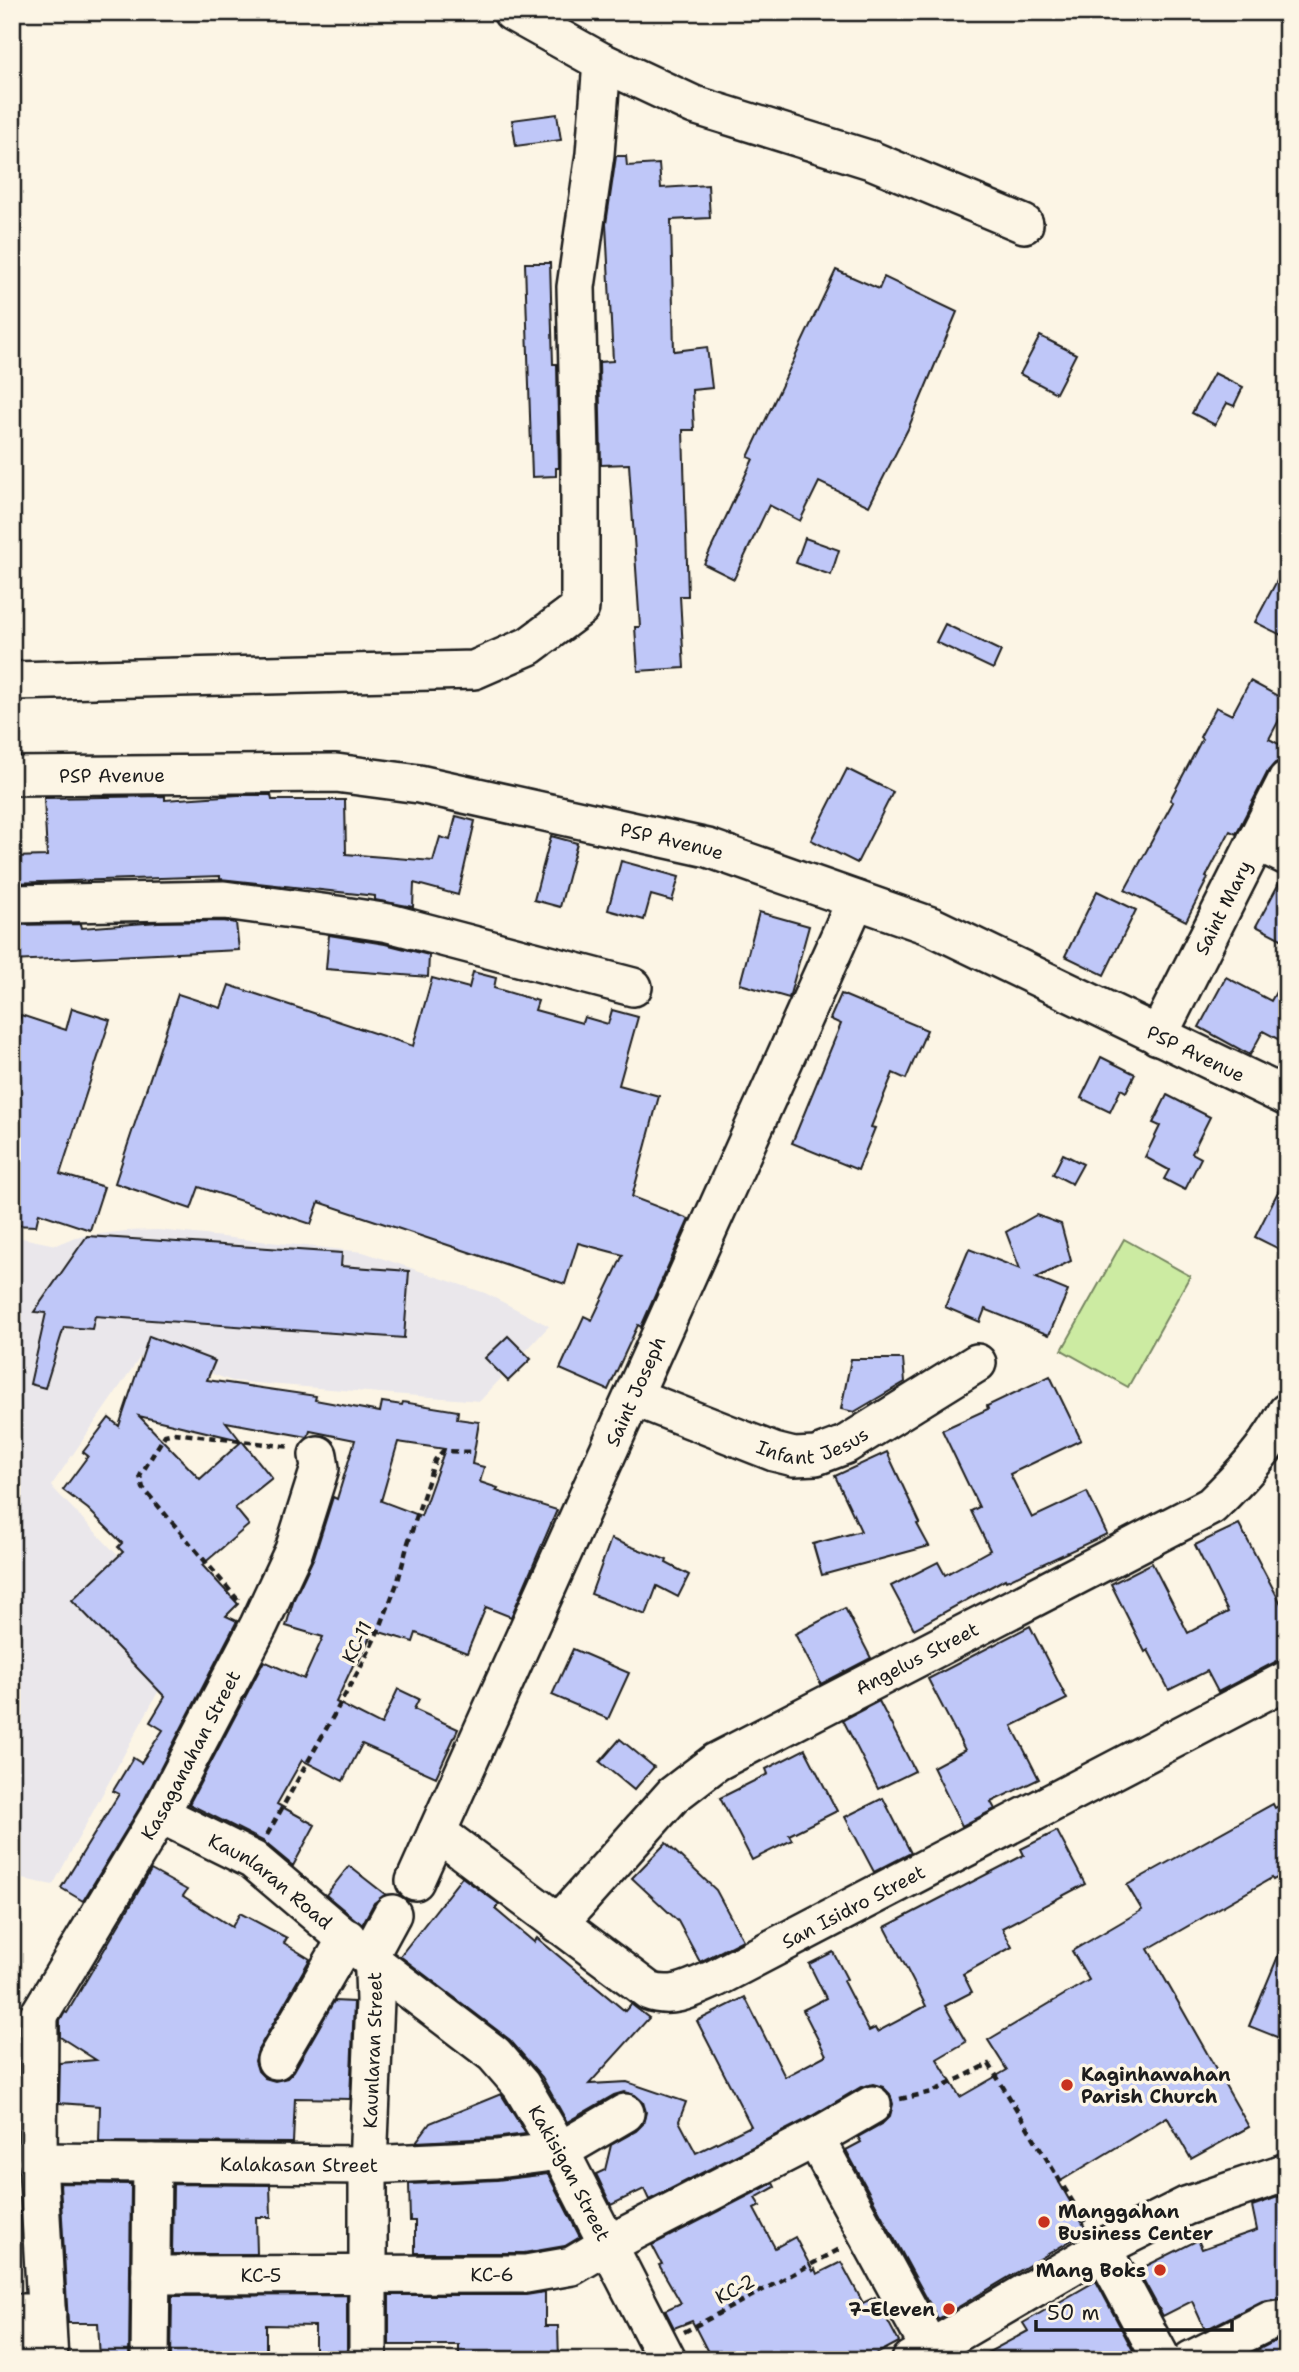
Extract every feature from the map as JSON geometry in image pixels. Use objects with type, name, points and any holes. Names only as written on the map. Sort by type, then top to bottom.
[{"type":"street","points":[[512,12],[602,62],[694,105],[871,160],[1024,224]]},
{"type":"street","points":[[12,681],[474,670],[529,646],[580,608],[576,287],[595,154],[602,62]]},
{"type":"street","name":"PSP Avenue","points":[[12,776],[336,773],[419,784],[708,848],[931,926],[1287,1097]]},
{"type":"street","name":"Saint Mary","points":[[1158,1036],[1271,849],[1287,780]]},
{"type":"street","points":[[12,904],[224,900],[389,923],[633,987]]},
{"type":"street","name":"Saint Joseph","points":[[415,1881],[856,900]]},
{"type":"street","name":"Infant Jesus","points":[[634,1397],[774,1452],[794,1457],[816,1455],[845,1446],[977,1363]]},
{"type":"street","name":"Angelus Street","points":[[558,1924],[673,1795],[716,1762],[1211,1506],[1246,1472],[1276,1432],[1287,1412]]},
{"type":"street","name":"Kasaganahan Street","points":[[26,2015],[160,1814],[259,1625],[294,1550],[320,1468],[318,1455]]},
{"type":"street","name":"San Isidro Street","points":[[437,1832],[649,1991],[662,1996],[692,1989],[1287,1680]]},
{"type":"street","name":"Kaunlaran Road","points":[[160,1814],[253,1860],[360,1950]]},
{"type":"street","name":"Kaunlaran Street","points":[[368,2360],[368,2165],[375,2000],[360,1950],[373,1950],[376,1939],[391,1914]]},
{"type":"street","points":[[276,2060],[360,1950]]},
{"type":"street","name":"Kakisigan Street","points":[[360,1950],[494,2054],[522,2085],[609,2244],[815,2138],[872,2105]]},
{"type":"street","points":[[26,2015],[38,2162],[30,2313],[49,2360]]},
{"type":"street","points":[[560,2151],[625,2113]]},
{"type":"street","points":[[815,2138],[867,2235],[920,2354],[1099,2237],[1287,2172]]},
{"type":"street","name":"Kalakasan Street","points":[[38,2162],[368,2165],[496,2158],[560,2151]]},
{"type":"street","points":[[150,2360],[152,2163]]},
{"type":"street","points":[[1099,2237],[1162,2360]]},
{"type":"street","points":[[609,2244],[663,2352]]},
{"type":"street","name":"KC-6","points":[[370,2275],[526,2274],[572,2266],[609,2244]]},
{"type":"street","name":"KC-5","points":[[151,2275],[370,2275]]},
{"type":"street","points":[[1191,2360],[1282,2327]]},
{"type":"street","points":[[12,2336],[19,2337],[20,2360]]},
{"type":"path","points":[[259,1625],[143,1488],[140,1476],[165,1435],[174,1433],[306,1448],[318,1455]]},
{"type":"path","name":"KC-11","points":[[253,1860],[364,1661],[381,1625],[398,1581],[435,1460],[443,1451],[473,1452]]},
{"type":"path","points":[[872,2105],[933,2092],[989,2064],[1084,2221],[1099,2237]]},
{"type":"path","name":"KC-2","points":[[612,2360],[663,2352],[867,2235]]},
{"type":"shaded area","points":[[158,1230],[363,1252],[485,1293],[549,1326],[480,1401],[232,1381],[145,1350],[51,1486],[206,1647],[158,1692],[53,1885],[12,1877],[12,1236],[56,1245],[75,1237]]},
{"type":"green space","points":[[1124,1239],[1190,1276],[1128,1387],[1062,1350]]},
{"type":"building","points":[[557,114],[561,140],[516,146],[512,120]]},
{"type":"building","points":[[616,156],[626,156],[627,166],[659,164],[661,188],[708,185],[710,218],[671,220],[674,351],[707,347],[712,388],[692,390],[694,430],[683,430],[688,596],[680,596],[684,668],[638,671],[635,627],[640,627],[629,464],[601,465],[599,362],[613,361],[606,224]]},
{"type":"building","points":[[525,263],[550,263],[553,364],[557,364],[559,468],[556,468],[556,476],[532,477]]},
{"type":"building","points":[[836,270],[879,289],[884,277],[957,312],[908,429],[869,506],[819,482],[800,521],[769,505],[734,579],[704,564],[753,459],[748,457]]},
{"type":"building","points":[[1040,336],[1076,354],[1056,393],[1020,374]]},
{"type":"building","points":[[1214,373],[1243,387],[1234,406],[1227,403],[1215,425],[1192,413]]},
{"type":"building","points":[[805,538],[839,550],[831,575],[796,563]]},
{"type":"building","points":[[1287,562],[1287,638],[1255,622]]},
{"type":"building","points":[[945,624],[1001,651],[993,669],[936,642]]},
{"type":"building","points":[[1250,681],[1287,701],[1269,739],[1287,748],[1287,755],[1268,771],[1236,834],[1230,831],[1186,921],[1125,890],[1173,802],[1170,800],[1216,707],[1232,715]]},
{"type":"building","points":[[847,769],[893,792],[857,863],[811,840]]},
{"type":"building","points":[[271,795],[272,800],[345,800],[346,854],[433,861],[440,837],[450,840],[456,816],[475,821],[458,895],[414,883],[413,907],[375,900],[375,896],[220,879],[220,876],[12,883],[12,857],[47,856],[44,798],[165,796],[165,800]]},
{"type":"building","points":[[551,836],[577,843],[560,907],[534,900]]},
{"type":"building","points":[[621,861],[679,877],[672,901],[651,895],[644,920],[608,910]]},
{"type":"building","points":[[1283,876],[1287,877],[1287,942],[1256,926]]},
{"type":"building","points":[[1097,891],[1136,910],[1104,975],[1065,956]]},
{"type":"building","points":[[759,912],[809,926],[789,998],[740,984]]},
{"type":"building","points":[[158,922],[236,923],[239,950],[12,961],[12,925],[81,924],[82,928]]},
{"type":"building","points":[[329,935],[385,944],[429,955],[428,977],[326,969]]},
{"type":"building","points":[[473,972],[496,978],[494,988],[538,1001],[535,1010],[582,1023],[584,1017],[608,1024],[612,1010],[638,1017],[619,1085],[659,1096],[632,1197],[689,1219],[641,1327],[638,1325],[608,1390],[560,1369],[584,1316],[592,1320],[623,1255],[578,1243],[565,1284],[319,1202],[311,1224],[199,1187],[191,1209],[115,1183],[178,994],[221,1008],[229,985],[413,1046],[432,978],[469,988]]},
{"type":"building","points":[[1287,972],[1287,1044],[1263,1031],[1250,1055],[1199,1027],[1226,977],[1271,1001]]},
{"type":"building","points":[[841,994],[927,1030],[906,1079],[893,1073],[871,1127],[875,1128],[858,1170],[792,1143],[841,1024],[830,1019]]},
{"type":"building","points":[[72,1008],[110,1020],[60,1174],[104,1187],[90,1230],[39,1213],[36,1226],[12,1225],[12,1041],[21,1015],[66,1030]]},
{"type":"building","points":[[1101,1057],[1135,1074],[1126,1092],[1121,1089],[1110,1112],[1081,1098]]},
{"type":"building","points":[[1167,1095],[1210,1117],[1192,1153],[1201,1158],[1185,1190],[1164,1179],[1169,1170],[1145,1157],[1160,1126],[1153,1123]]},
{"type":"building","points":[[1063,1154],[1083,1164],[1072,1184],[1053,1174]]},
{"type":"building","points":[[1287,1174],[1287,1253],[1255,1237]]},
{"type":"building","points":[[1036,1215],[1061,1224],[1071,1261],[1036,1278],[1068,1291],[1049,1335],[985,1309],[980,1322],[945,1307],[969,1249],[1020,1269],[1006,1232]]},
{"type":"building","points":[[87,1236],[342,1253],[341,1266],[409,1271],[404,1338],[95,1316],[92,1329],[64,1327],[45,1388],[30,1384],[46,1313],[34,1312]]},
{"type":"building","points":[[149,1336],[215,1361],[207,1380],[316,1396],[315,1400],[380,1412],[382,1402],[402,1405],[403,1402],[458,1411],[457,1419],[479,1422],[472,1464],[484,1467],[480,1482],[498,1488],[496,1491],[557,1510],[511,1617],[486,1607],[467,1653],[416,1633],[413,1642],[373,1630],[336,1702],[381,1725],[398,1689],[419,1699],[414,1709],[458,1729],[436,1777],[362,1744],[343,1781],[302,1760],[277,1804],[315,1825],[293,1866],[263,1841],[189,1804],[264,1661],[304,1679],[323,1637],[286,1626],[294,1599],[314,1557],[333,1497],[337,1499],[355,1440],[310,1431],[308,1437],[226,1422],[240,1440],[139,1416],[200,1479],[242,1441],[272,1478],[235,1508],[249,1525],[202,1565],[238,1604],[226,1616],[237,1621],[142,1804],[83,1901],[61,1888],[119,1794],[113,1791],[133,1758],[141,1763],[163,1730],[150,1722],[165,1697],[72,1600],[123,1552],[118,1547],[122,1543],[88,1509],[63,1490],[88,1456],[83,1452],[109,1418],[119,1426]],"holes":[[[398,1442],[445,1449],[421,1516],[381,1501]]]},
{"type":"building","points":[[508,1336],[531,1359],[508,1381],[485,1358]]},
{"type":"building","points":[[851,1359],[903,1359],[905,1382],[854,1412],[841,1409]]},
{"type":"building","points":[[1050,1376],[1081,1440],[1010,1474],[1032,1518],[1087,1492],[1107,1534],[1006,1581],[1005,1579],[914,1629],[891,1586],[938,1562],[945,1575],[990,1550],[971,1511],[979,1507],[942,1430]]},
{"type":"building","points":[[887,1452],[929,1546],[822,1575],[813,1544],[861,1531],[835,1476]]},
{"type":"building","points":[[1239,1524],[1287,1615],[1287,1659],[1277,1661],[1218,1692],[1207,1671],[1169,1690],[1148,1650],[1145,1652],[1111,1584],[1152,1563],[1188,1633],[1228,1612],[1195,1545]]},
{"type":"building","points":[[611,1539],[667,1560],[666,1563],[689,1575],[678,1597],[657,1586],[646,1615],[591,1594]]},
{"type":"building","points":[[845,1608],[871,1658],[821,1684],[795,1634]]},
{"type":"building","points":[[1030,1626],[1067,1699],[1012,1726],[1039,1779],[991,1802],[995,1809],[962,1826],[933,1767],[965,1750],[928,1679]]},
{"type":"building","points":[[573,1649],[629,1673],[608,1719],[552,1695]]},
{"type":"building","points":[[879,1701],[915,1771],[878,1789],[843,1720]]},
{"type":"building","points":[[620,1739],[654,1767],[634,1790],[600,1762]]},
{"type":"building","points":[[805,1749],[837,1811],[789,1835],[792,1840],[752,1860],[720,1798],[768,1774],[766,1769]]},
{"type":"building","points":[[883,1798],[911,1853],[874,1872],[845,1817]]},
{"type":"building","points":[[1287,1802],[1287,1872],[1148,1949],[1249,2127],[1191,2159],[1167,2117],[1059,2182],[1087,2231],[938,2319],[846,2150],[861,2142],[858,2137],[890,2116],[893,2104],[890,2094],[883,2087],[873,2084],[861,2087],[805,2120],[649,2200],[644,2189],[611,2205],[596,2174],[605,2170],[611,2145],[643,2124],[646,2112],[643,2102],[635,2095],[624,2092],[567,2122],[542,2077],[510,2040],[400,1956],[462,1877],[499,1904],[495,1909],[534,1942],[537,1938],[625,2011],[631,2004],[649,2018],[589,2084],[627,2082],[686,2102],[679,2121],[696,2153],[751,2126],[697,2021],[745,1997],[785,2077],[826,2055],[803,2010],[826,1998],[809,1964],[833,1952],[847,1979],[843,1981],[869,2031],[875,2028],[877,2032],[926,2006],[885,1927],[1024,1855],[1021,1849],[1057,1831],[1085,1884],[1002,1928],[1012,1947],[963,1974],[972,1992],[945,2006],[966,2042],[937,2059],[960,2097],[1007,2070],[988,2040],[1089,1980],[1072,1951],[1142,1910],[1127,1885],[1273,1804],[1275,1808]]},
{"type":"building","points":[[666,1843],[716,1890],[743,1940],[700,1962],[678,1921],[632,1878]]},
{"type":"building","points":[[349,1866],[386,1895],[374,1903],[362,1925],[326,1895]]},
{"type":"building","points":[[151,1870],[187,1890],[183,1896],[232,1927],[240,1913],[287,1938],[284,1943],[310,1959],[258,2050],[255,2061],[258,2071],[265,2078],[275,2081],[287,2078],[294,2071],[334,2001],[354,2002],[350,2099],[295,2098],[293,2143],[99,2142],[100,2106],[59,2103],[60,2063],[96,2060],[60,2037],[60,2021]]},
{"type":"building","points":[[1287,1937],[1287,2041],[1249,2026]]},
{"type":"building","points":[[501,2094],[526,2134],[416,2142],[430,2123]]},
{"type":"building","points":[[548,2174],[580,2237],[565,2246],[524,2253],[415,2253],[415,2221],[410,2221],[409,2184],[497,2180]]},
{"type":"building","points":[[60,2183],[131,2184],[129,2360],[100,2360],[98,2323],[68,2323]]},
{"type":"building","points":[[773,2183],[775,2187],[755,2198],[760,2206],[754,2209],[775,2248],[795,2237],[817,2274],[841,2262],[863,2303],[875,2297],[899,2342],[865,2360],[712,2360],[692,2321],[674,2328],[665,2310],[681,2303],[659,2265],[662,2264],[652,2245]]},
{"type":"building","points":[[173,2184],[270,2185],[271,2217],[256,2217],[257,2254],[172,2254]]},
{"type":"building","points":[[1284,2195],[1287,2213],[1287,2297],[1262,2301],[1205,2330],[1192,2301],[1163,2316],[1138,2270],[1198,2240],[1202,2249],[1257,2230],[1252,2206]]},
{"type":"building","points":[[1096,2281],[1138,2360],[974,2360],[1028,2331],[1023,2323]]},
{"type":"building","points":[[545,2292],[545,2326],[558,2326],[559,2360],[459,2360],[459,2345],[389,2345],[389,2295],[526,2295]]},
{"type":"building","points":[[347,2295],[347,2360],[315,2360],[315,2326],[266,2325],[266,2360],[171,2360],[172,2296]]},
{"type":"building","points":[[1287,2339],[1287,2360],[1238,2360],[1277,2340]]},
{"type":"place","name":"Kaginhawahan Parish Church","points":[[1067,2085]]},
{"type":"place","name":"Manggahan Business Center","points":[[1044,2222]]},
{"type":"place","name":"Mang Boks","points":[[1160,2270]]},
{"type":"place","name":"7-Eleven","points":[[949,2309]]}]
